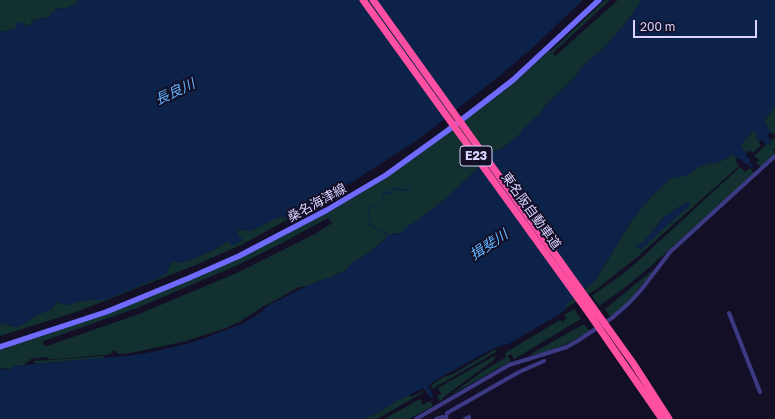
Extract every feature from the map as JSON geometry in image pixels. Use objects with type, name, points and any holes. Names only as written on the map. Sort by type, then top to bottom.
[{"type":"highway","name":"東名阪自動車道","points":[[363,0],[588,312],[662,419]]},
{"type":"highway","name":"東名阪自動車道","points":[[373,0],[633,363],[669,419]]},
{"type":"main road","name":"桑名海津線","points":[[0,347],[106,312],[189,278],[239,256],[327,210],[386,175],[513,80],[599,0]]},
{"type":"street","points":[[416,419],[509,365],[567,347],[612,318],[629,304],[637,295],[670,252],[775,156]]},
{"type":"street","points":[[729,313],[760,392]]},
{"type":"street","points":[[436,419],[443,417],[445,419],[447,414],[519,372],[544,361]]},
{"type":"street","points":[[465,419],[469,417],[469,419]]},
{"type":"green space","points":[[0,0],[78,0],[77,3],[64,9],[60,7],[48,17],[31,21],[32,24],[1,31],[0,33]]},
{"type":"green space","points":[[605,0],[610,0],[553,53],[555,56],[618,0],[642,0],[624,25],[602,50],[585,64],[572,80],[546,105],[540,114],[524,128],[519,135],[500,150],[495,151],[448,197],[400,233],[389,236],[347,270],[332,278],[324,279],[308,286],[299,287],[263,306],[239,322],[186,341],[131,353],[119,354],[114,350],[110,354],[103,355],[56,359],[48,359],[48,357],[30,359],[24,365],[14,366],[11,369],[0,368],[0,349],[6,349],[7,347],[52,333],[240,258],[329,212],[364,191],[506,89],[549,51],[551,51]],"holes":[[[328,218],[332,223],[315,234],[239,272],[139,314],[47,346],[43,345],[43,341],[137,308],[238,265]]]},
{"type":"green space","points":[[775,108],[775,133],[773,135],[766,126],[764,120]]},
{"type":"green space","points":[[753,130],[757,133],[756,138],[761,145],[753,153],[750,150],[747,153],[741,145],[746,138],[752,134],[750,131]]},
{"type":"green space","points":[[775,137],[775,148],[773,150],[775,153],[761,167],[758,164],[757,165],[756,163],[759,160],[754,156],[768,143],[771,146],[770,142]]},
{"type":"green space","points":[[730,154],[735,156],[737,159],[735,160],[739,166],[635,259],[598,288],[565,309],[564,307],[568,303],[594,282],[632,220],[665,182],[675,176],[686,176],[698,167],[708,163],[714,164],[728,158]],"holes":[[[689,202],[641,249],[644,242],[662,219],[680,206]]]},
{"type":"green space","points":[[740,167],[745,172],[750,168],[754,173],[650,267],[599,306],[592,296],[639,260]]},
{"type":"green space","points":[[305,208],[305,210],[243,244],[198,264],[76,312],[0,336],[0,324],[6,324],[14,327],[20,326],[34,316],[52,309],[56,302],[66,305],[86,300],[95,300],[140,285],[166,274],[172,261],[179,263],[190,260],[214,250],[228,242],[238,235],[238,229],[251,231],[269,221],[282,216],[284,219]]},
{"type":"green space","points":[[654,269],[625,305],[610,317],[605,309]]},
{"type":"green space","points":[[574,309],[581,319],[514,359],[511,354],[508,356],[511,361],[449,396],[483,371],[506,357],[505,353],[560,320],[562,322],[567,318],[564,315]]},
{"type":"green space","points":[[584,324],[590,331],[565,345],[541,353],[529,355]]},
{"type":"green space","points":[[494,350],[497,350],[496,352],[432,389],[431,388],[433,384],[444,377],[453,374]]},
{"type":"green space","points":[[496,355],[494,360],[445,396],[440,402],[437,396],[441,394],[438,388]]},
{"type":"green space","points":[[104,356],[104,358],[35,364],[34,362],[34,361]]},
{"type":"green space","points":[[423,391],[424,392],[377,419],[363,419],[377,413],[400,399],[410,395],[411,397]]},
{"type":"green space","points":[[420,399],[423,405],[430,401],[433,406],[409,419],[384,419]]},
{"type":"water","name":"長良川","points":[[78,0],[583,0],[531,49],[497,78],[416,141],[352,182],[284,219],[282,216],[279,217],[251,231],[238,229],[237,233],[243,240],[232,246],[226,242],[214,250],[190,260],[179,263],[172,261],[166,274],[147,283],[141,284],[140,286],[104,300],[86,300],[66,305],[56,302],[52,309],[34,316],[20,326],[14,327],[6,324],[0,324],[0,31],[2,30],[2,32],[16,28],[16,24],[24,22],[25,27],[32,24],[31,21],[48,17],[56,8],[64,9],[77,3]]},
{"type":"water","name":"揖斐川","points":[[642,0],[775,0],[775,108],[764,121],[771,132],[767,135],[771,140],[770,142],[772,146],[768,143],[766,145],[762,140],[759,142],[756,138],[757,133],[752,130],[750,131],[752,133],[746,138],[741,147],[747,153],[746,155],[753,166],[752,168],[746,163],[745,164],[741,159],[738,159],[730,154],[729,157],[719,162],[714,164],[708,163],[704,166],[698,167],[686,176],[671,178],[651,197],[632,220],[594,282],[568,303],[563,312],[507,345],[506,344],[492,349],[428,385],[433,395],[432,399],[423,388],[363,419],[0,419],[0,368],[8,370],[14,366],[134,355],[186,344],[242,324],[263,311],[263,309],[271,304],[311,284],[324,279],[332,278],[336,273],[338,274],[347,270],[350,264],[370,252],[387,238],[386,235],[370,226],[368,216],[369,208],[381,201],[384,193],[387,191],[391,192],[395,187],[403,190],[414,185],[407,191],[395,189],[392,194],[385,194],[382,201],[370,209],[369,215],[372,226],[389,235],[400,233],[448,197],[495,151],[500,150],[519,135],[524,128],[540,114],[546,105],[572,80],[585,64],[602,50],[624,25]]},
{"type":"water","points":[[689,202],[690,205],[641,249],[635,245],[644,242],[665,216]]}]
